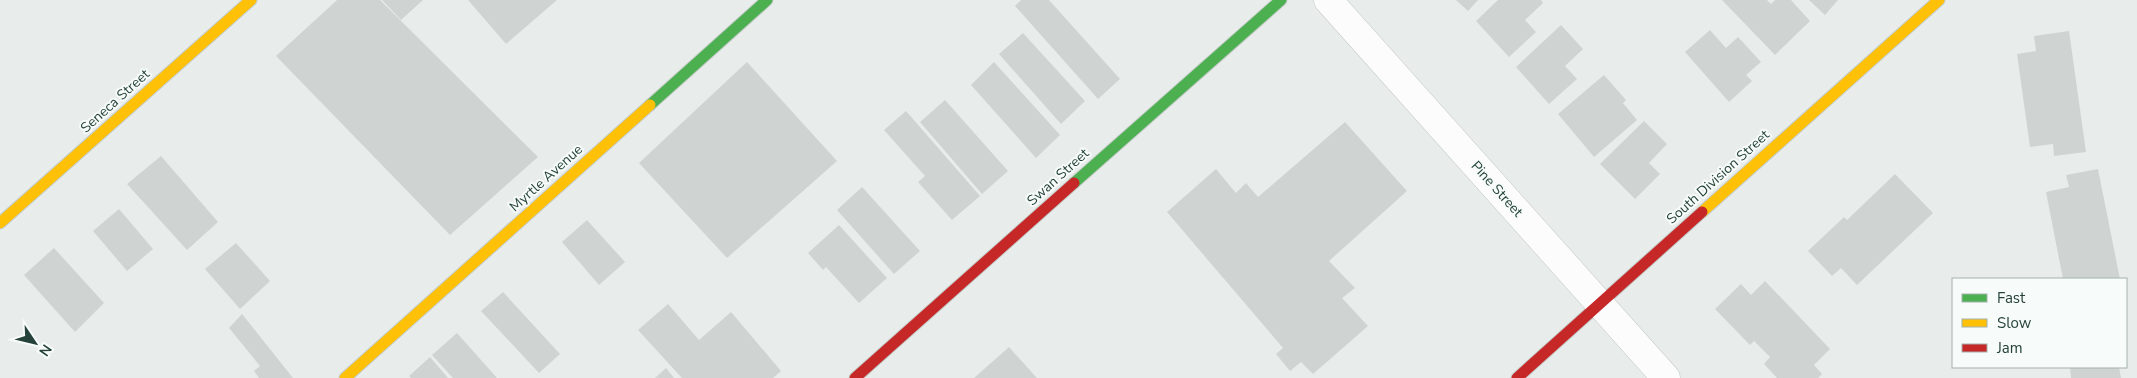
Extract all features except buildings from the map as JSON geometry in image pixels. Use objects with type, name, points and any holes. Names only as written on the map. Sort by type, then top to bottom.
[{"type":"street","name":"Seneca Street","points":[[1,221],[251,0]]},
{"type":"street","name":"Myrtle Avenue","points":[[345,378],[767,0]]},
{"type":"street","name":"Swan Street","points":[[855,378],[1281,0]]},
{"type":"street","name":"Pine Street","points":[[1328,0],[1666,378]]},
{"type":"street","name":"South Division Street","points":[[1518,378],[1939,0]]},
{"type":"traffic: fast","points":[[650,105],[767,0]]},
{"type":"traffic: fast","points":[[1074,183],[1281,0]]},
{"type":"traffic: slow","points":[[0,223],[251,0]]},
{"type":"traffic: slow","points":[[1702,212],[1939,0]]},
{"type":"traffic: slow","points":[[345,378],[650,105]]},
{"type":"traffic: jam","points":[[855,378],[1074,183]]},
{"type":"traffic: jam","points":[[1517,378],[1702,212]]}]
